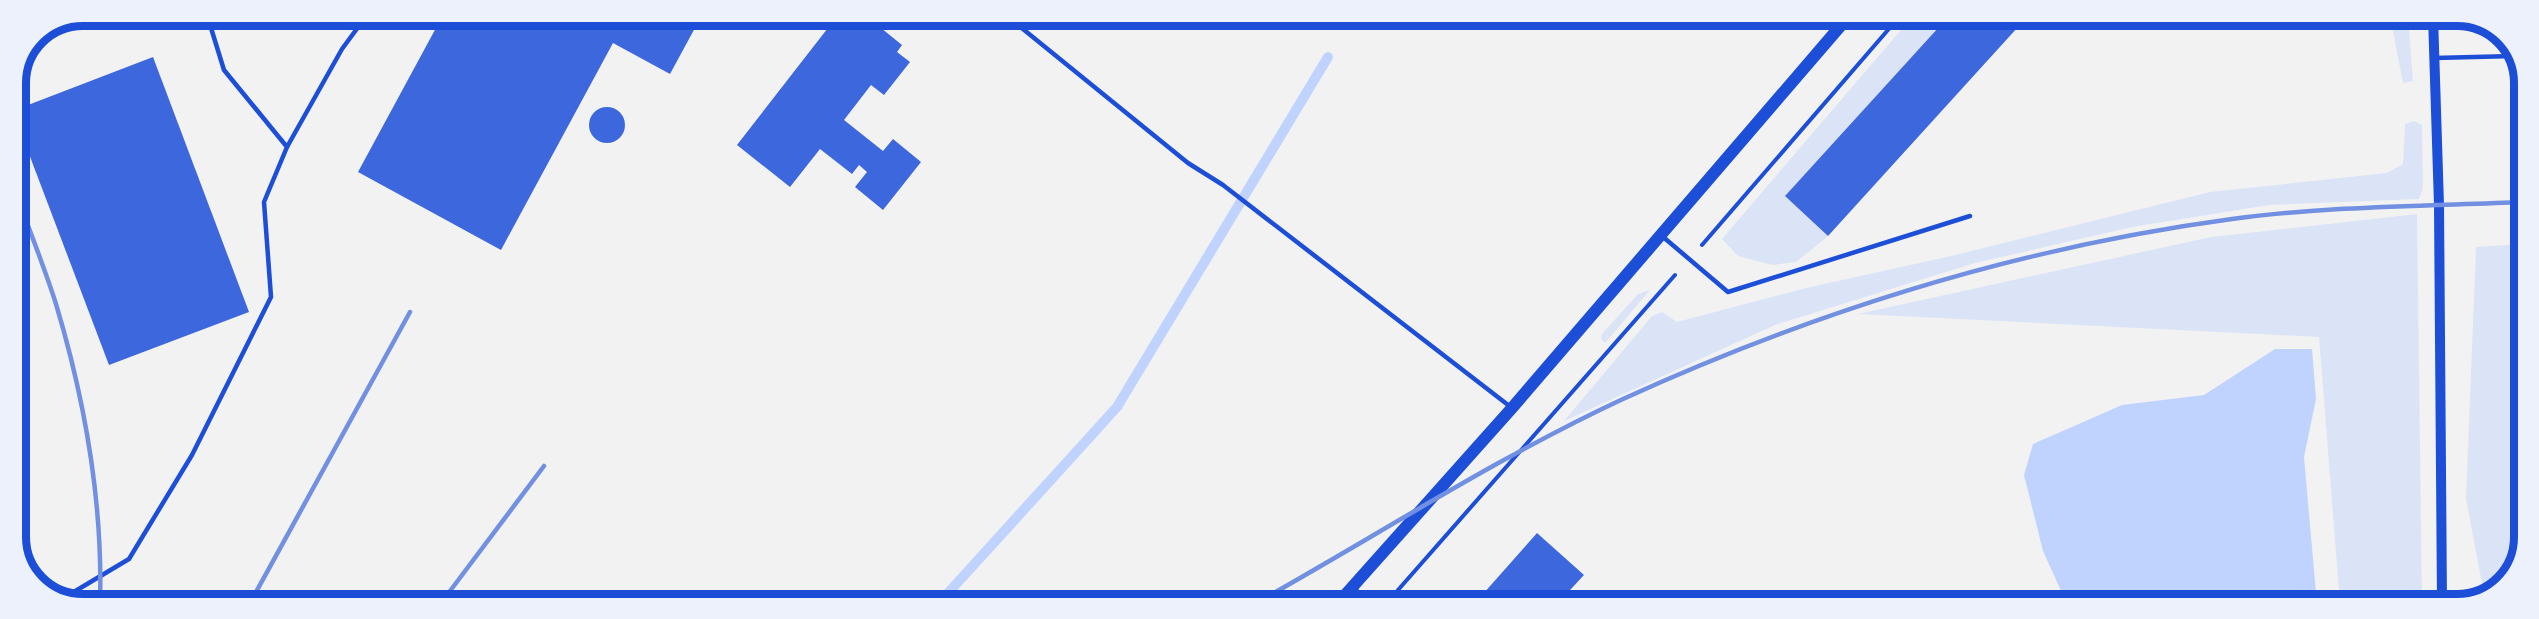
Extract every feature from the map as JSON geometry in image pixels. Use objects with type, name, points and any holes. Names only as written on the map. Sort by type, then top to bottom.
[{"type":"main road","points":[[1346,594],[1512,408],[1841,26]]},
{"type":"street","points":[[2433,26],[2439,205],[2442,594]]},
{"type":"lane","points":[[210,26],[224,70],[287,147]]},
{"type":"lane","points":[[73,592],[129,559],[192,455],[271,297],[264,202],[287,147],[342,49],[359,26]]},
{"type":"lane","points":[[1019,26],[1188,163],[1223,185],[1512,408]]},
{"type":"lane","points":[[2434,58],[2507,56]]},
{"type":"lane","points":[[1662,236],[1728,292],[1970,216]]},
{"type":"lane","points":[[1352,587],[1361,594]]},
{"type":"path","points":[[1726,218],[1891,26]]},
{"type":"path","points":[[1395,594],[1662,290]]},
{"type":"shaded area","points":[[1904,26],[1940,26],[1785,196],[1828,236],[1796,262],[1773,265],[1738,256],[1722,239]]},
{"type":"shaded area","points":[[2392,26],[2409,26],[2413,81],[2403,83]]},
{"type":"shaded area","points":[[2414,121],[2422,125],[2423,187],[2419,199],[2269,205],[2132,227],[1975,263],[1775,325],[1564,421],[1652,316],[1662,312],[1677,322],[1806,288],[1951,256],[2210,192],[2387,173],[2403,164],[2405,124]]},
{"type":"shaded area","points":[[2417,214],[2422,594],[2339,594],[2319,337],[1858,314],[2211,237]]},
{"type":"shaded area","points":[[2513,245],[2514,537],[2506,565],[2494,579],[2483,587],[2466,499],[2476,247]]},
{"type":"shaded area","points":[[1650,290],[1605,343],[1601,339],[1602,334],[1638,294]]},
{"type":"water","points":[[2275,349],[2312,349],[2316,399],[2304,457],[2316,594],[2062,594],[2043,551],[2024,475],[2033,444],[2122,405],[2204,395]]},
{"type":"building","points":[[437,26],[696,26],[670,74],[613,43],[501,250],[358,172]]},
{"type":"building","points":[[829,26],[879,26],[902,45],[897,52],[910,62],[884,95],[871,85],[844,120],[883,151],[893,139],[921,162],[883,210],[855,187],[867,172],[859,165],[852,174],[820,149],[790,187],[737,145]]},
{"type":"building","points":[[1940,26],[2019,26],[1828,236],[1785,196]]},
{"type":"building","points":[[153,57],[249,312],[109,365],[26,146],[26,106]]},
{"type":"building","points":[[607,107],[620,112],[625,125],[620,138],[607,143],[594,138],[589,125],[594,112]]},
{"type":"building","points":[[1537,533],[1584,575],[1566,594],[1483,594]]},
{"type":"waterway","points":[[947,594],[1117,407],[1328,57]]},
{"type":"railway","points":[[1272,594],[1529,446],[1623,399],[1770,338],[1922,286],[2076,247],[2154,231],[2232,219],[2341,209],[2513,202]]},
{"type":"railway","points":[[26,221],[56,304],[76,377],[95,489],[100,594]]},
{"type":"railway","points":[[255,594],[410,312]]},
{"type":"railway","points":[[448,594],[544,466]]}]
